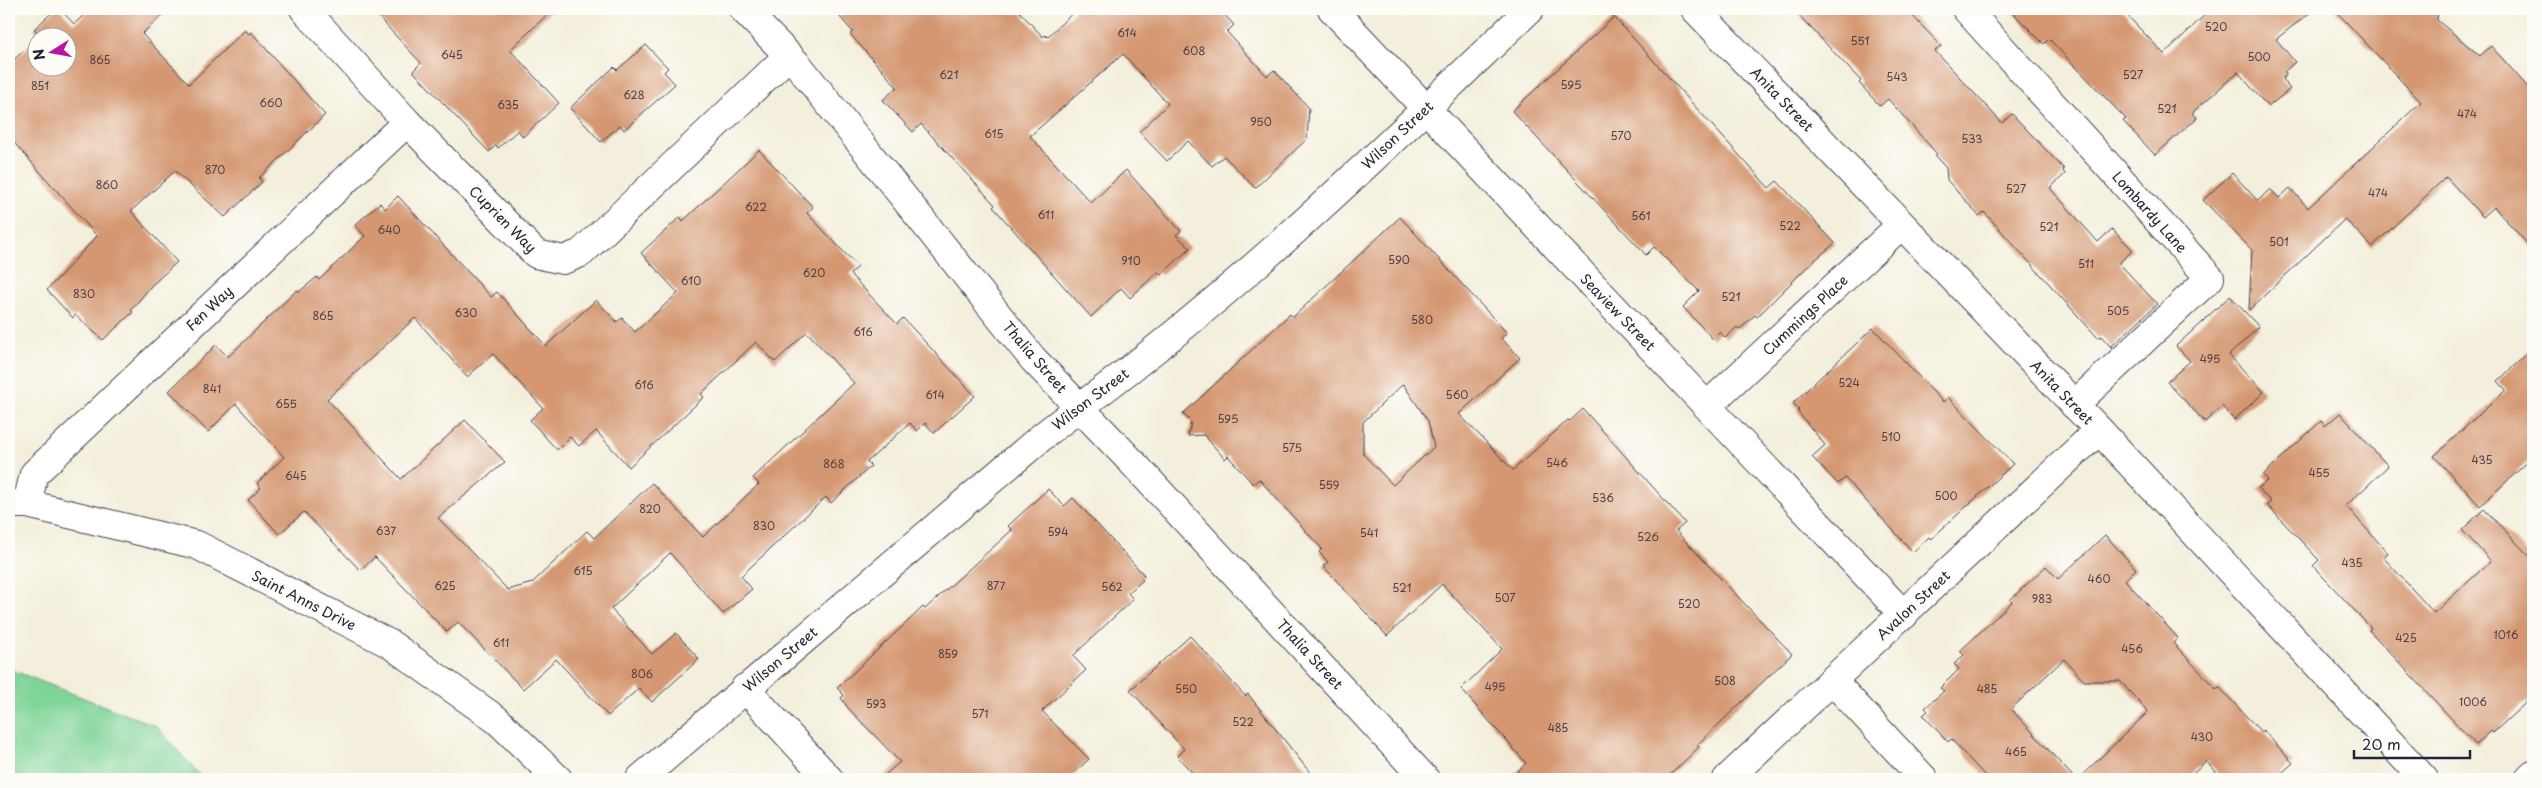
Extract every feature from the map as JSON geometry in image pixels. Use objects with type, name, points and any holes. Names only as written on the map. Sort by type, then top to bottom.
[{"type":"street","name":"Cuprien Way","points":[[304,9],[407,122],[536,254],[563,260],[581,253],[788,56]]},
{"type":"street","name":"Thalia Street","points":[[743,9],[788,56],[1034,359],[1425,779]]},
{"type":"street","name":"Seaview Street","points":[[1332,9],[1425,110],[1708,405],[1904,615]]},
{"type":"street","name":"Wilson Street","points":[[640,779],[1044,434],[1116,380],[1266,257],[1425,110],[1530,9]]},
{"type":"street","name":"Anita Street","points":[[1695,9],[2099,430],[2424,779]]},
{"type":"street","name":"Lombardy Lane","points":[[1966,9],[2210,278],[2074,405]]},
{"type":"street","name":"Fen Way","points":[[18,504],[34,474],[407,122]]},
{"type":"street","name":"Cummings Place","points":[[1708,405],[1901,224]]},
{"type":"street","name":"Avalon Street","points":[[1727,779],[2099,430]]},
{"type":"street","name":"Saint Anns Drive","points":[[18,504],[197,545],[390,644],[497,720],[558,779]]},
{"type":"street","points":[[1832,680],[1924,779]]},
{"type":"street","points":[[745,688],[829,779]]},
{"type":"street","points":[[2529,779],[2533,775]]},
{"type":"green space","points":[[9,669],[156,726],[203,779],[9,779]]},
{"type":"building","points":[[56,9],[60,9],[74,24],[91,9],[169,9],[142,34],[189,84],[245,30],[249,34],[251,32],[325,115],[259,178],[262,182],[225,217],[175,171],[131,211],[177,262],[151,286],[131,310],[133,312],[103,340],[75,315],[73,318],[47,290],[97,236],[9,137],[9,64],[28,47],[28,78],[78,78],[78,28],[35,28]]},
{"type":"building","points":[[371,9],[553,9],[510,50],[559,103],[523,137],[518,130],[498,148],[496,145],[489,152],[413,71],[421,63]]},
{"type":"building","points":[[833,9],[1017,9],[1043,37],[1045,35],[1047,37],[1077,9],[1219,9],[1234,25],[1227,32],[1267,76],[1274,70],[1309,108],[1307,139],[1255,188],[1224,156],[1212,166],[1188,141],[1167,161],[1139,132],[1168,104],[1123,54],[1030,136],[1091,203],[1126,170],[1181,231],[1176,235],[1190,248],[1161,275],[1158,272],[1130,298],[1121,288],[1091,317],[993,207],[995,205],[921,124],[913,132],[883,100],[897,87],[850,34],[853,32]]},
{"type":"building","points":[[1793,9],[1906,9],[1941,46],[1935,51],[2002,123],[2012,114],[2064,169],[2065,174],[2050,188],[2098,242],[2112,229],[2133,250],[2119,263],[2157,304],[2111,347],[2101,336],[2098,338],[1984,212],[1979,216],[1947,180],[1946,168],[1935,156],[1937,154],[1888,99],[1880,106],[1859,83],[1861,81]]},
{"type":"building","points":[[2009,9],[2121,9],[2164,54],[2211,9],[2315,9],[2276,39],[2295,62],[2284,72],[2287,74],[2282,79],[2290,89],[2268,107],[2238,72],[2192,113],[2197,118],[2155,155],[2123,121],[2126,119],[2049,39],[2044,44]]},
{"type":"building","points":[[2334,9],[2438,9],[2437,20],[2480,56],[2491,46],[2533,93],[2533,250],[2494,207],[2483,217],[2446,177],[2372,247],[2345,219],[2249,310],[2252,250],[2203,200],[2232,173],[2258,201],[2270,189],[2279,198],[2290,188],[2308,208],[2421,102]]},
{"type":"building","points":[[1614,17],[1769,188],[1777,181],[1835,243],[1809,265],[1757,317],[1755,315],[1740,329],[1737,327],[1725,338],[1720,332],[1713,339],[1683,307],[1699,291],[1654,247],[1646,255],[1512,111]]},
{"type":"building","points":[[646,45],[668,68],[664,72],[675,84],[624,130],[620,125],[601,142],[570,108],[614,67],[617,70]]},
{"type":"building","points":[[759,150],[813,207],[807,213],[858,267],[850,274],[897,324],[903,318],[975,396],[934,433],[925,423],[917,431],[910,423],[867,462],[871,466],[831,503],[826,497],[741,576],[752,589],[723,614],[670,553],[611,609],[652,654],[676,633],[699,659],[652,702],[639,688],[608,716],[556,659],[523,689],[458,622],[447,632],[375,557],[360,570],[304,512],[279,534],[248,500],[261,488],[257,483],[284,457],[236,404],[208,432],[169,391],[216,345],[228,357],[297,290],[299,292],[317,277],[319,280],[365,236],[355,225],[380,203],[385,209],[398,196],[491,297],[497,292],[546,346],[596,300],[617,322],[622,318],[635,332],[678,293],[641,253],[680,217],[683,221]],"holes":[[[415,318],[467,377],[493,354],[543,408],[530,420],[557,450],[570,437],[579,446],[596,431],[629,467],[704,397],[701,394],[756,342],[775,362],[807,332],[854,383],[753,478],[759,484],[703,537],[652,483],[594,538],[587,531],[532,583],[508,590],[438,518],[505,462],[465,420],[401,479],[327,399]]]},
{"type":"building","points":[[1400,217],[1507,333],[1501,338],[1520,358],[1459,414],[1513,470],[1568,420],[1570,421],[1583,409],[1685,523],[1676,531],[1792,654],[1697,745],[1699,747],[1666,779],[1510,779],[1526,763],[1461,689],[1502,649],[1442,584],[1387,636],[1323,566],[1328,562],[1319,552],[1322,549],[1259,479],[1253,484],[1228,456],[1225,459],[1204,435],[1188,436],[1191,422],[1183,414],[1290,314],[1293,317]],"holes":[[[1403,384],[1428,421],[1434,447],[1393,485],[1363,454],[1363,422]]]},
{"type":"building","points":[[2230,296],[2259,327],[2229,355],[2264,392],[2234,420],[2222,406],[2205,422],[2167,382],[2190,361],[2176,346]]},
{"type":"building","points":[[1873,328],[1943,402],[1948,397],[2013,464],[1931,539],[1929,537],[1913,552],[1845,478],[1838,484],[1812,457],[1825,445],[1797,411],[1799,409],[1793,403]]},
{"type":"building","points":[[2533,348],[2533,457],[2480,506],[2434,456],[2506,390],[2498,381]]},
{"type":"building","points":[[2340,413],[2388,466],[2346,506],[2388,553],[2383,557],[2434,613],[2491,561],[2462,530],[2484,509],[2533,560],[2533,696],[2493,733],[2491,731],[2476,745],[2369,630],[2371,628],[2313,566],[2319,560],[2267,505],[2271,502],[2258,488],[2268,480],[2263,475],[2321,421],[2325,426]]},
{"type":"building","points":[[1048,489],[1064,506],[1073,498],[1144,575],[1141,578],[1143,580],[1128,593],[1133,599],[1073,656],[1086,670],[1042,711],[1089,759],[1068,779],[880,779],[900,762],[848,708],[841,698],[844,695],[837,688],[923,607],[925,609],[1012,530],[1008,526]]},
{"type":"building","points":[[2105,535],[2136,569],[2125,580],[2178,638],[2173,643],[2216,689],[2219,687],[2261,732],[2263,730],[2293,763],[2275,779],[2223,779],[2206,761],[2186,779],[2078,779],[2148,712],[2120,681],[2084,681],[2064,659],[2011,709],[2075,779],[1988,779],[1951,739],[1948,742],[1923,715],[1928,711],[1925,708],[1944,691],[1940,688],[1959,669],[1954,664],[1964,655],[1960,651],[2012,602],[2010,600],[2046,566],[2058,579]]},
{"type":"building","points":[[1190,636],[1245,696],[1248,694],[1315,779],[1198,779],[1177,756],[1184,749],[1130,690]]}]
